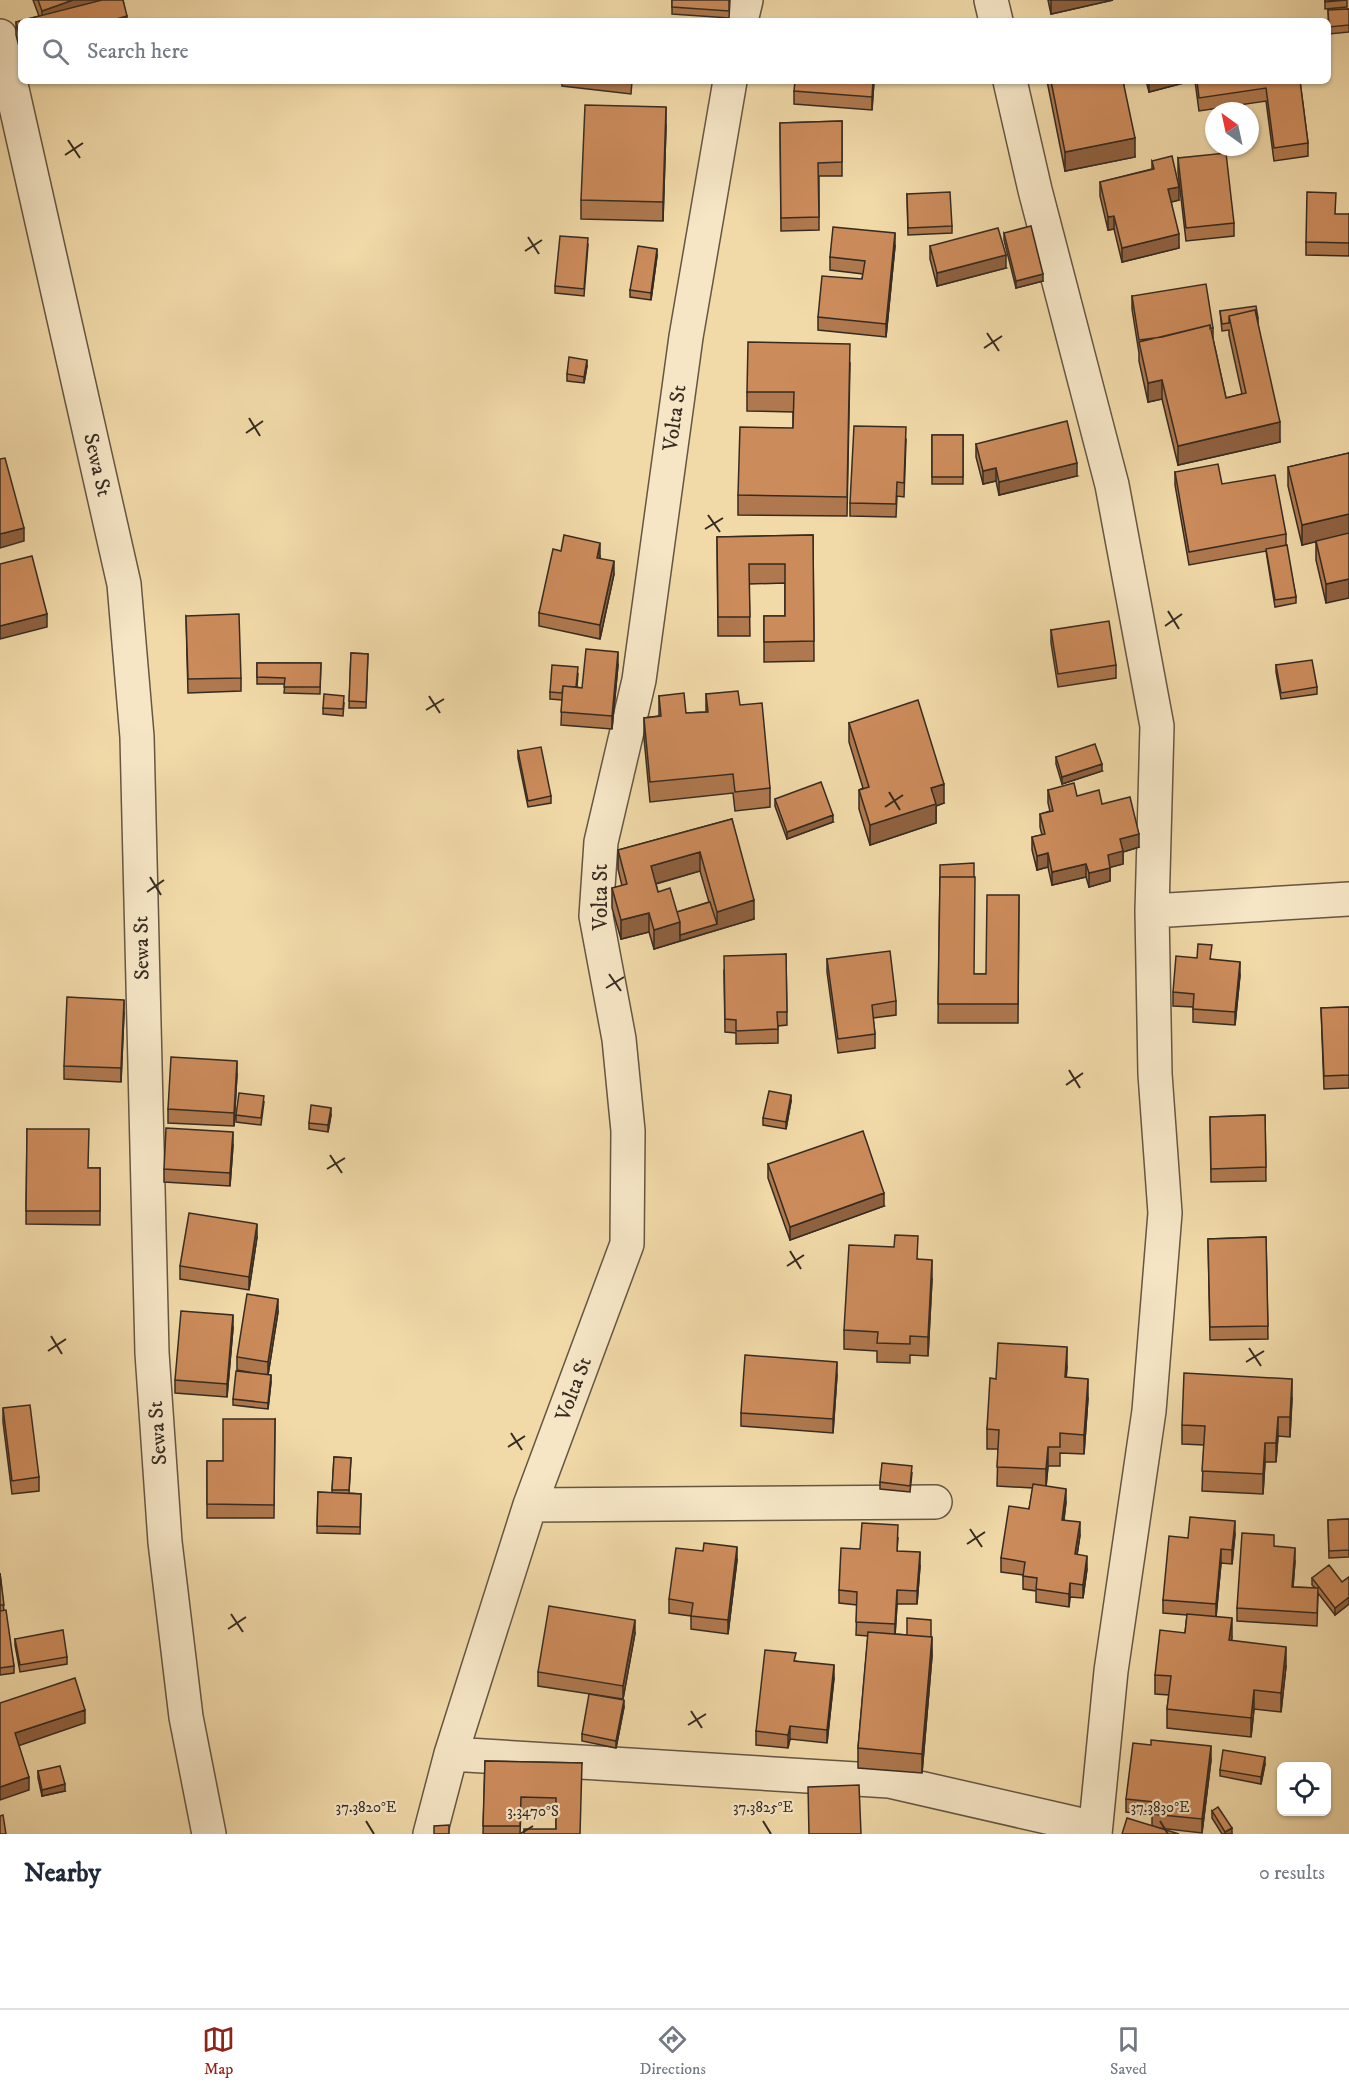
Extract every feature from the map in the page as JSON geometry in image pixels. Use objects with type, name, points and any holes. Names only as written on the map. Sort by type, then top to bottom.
[{"type":"street","points":[[742,18],[746,0]]},
{"type":"street","points":[[991,0],[995,18]]},
{"type":"street","name":"Sewa St","points":[[0,36],[124,584],[137,737],[152,1353],[165,1542],[182,1682],[208,1834]]},
{"type":"street","name":"Volta St","points":[[430,1834],[451,1754],[530,1505],[627,1244],[626,1108],[619,1039],[596,916],[601,842],[639,680],[686,337],[729,84]]},
{"type":"street","points":[[451,1754],[889,1781],[1095,1831],[1111,1671],[1149,1411],[1166,1213],[1155,1074],[1152,911],[1157,726],[1112,486],[1035,190],[1011,84]]},
{"type":"street","points":[[1152,911],[1349,899]]},
{"type":"street","points":[[530,1505],[934,1503]]},
{"type":"building","points":[[38,0],[73,0],[42,11]]},
{"type":"building","points":[[102,0],[123,0],[127,16],[120,18],[32,18]]},
{"type":"building","points":[[672,0],[729,0],[729,11],[672,7]]},
{"type":"building","points":[[1349,9],[1349,25],[1331,27],[1328,10]]},
{"type":"building","points":[[795,84],[873,84],[872,97],[794,91]]},
{"type":"building","points":[[1052,84],[1124,84],[1135,138],[1065,152]]},
{"type":"building","points":[[1197,84],[1300,84],[1308,143],[1274,148],[1266,88],[1199,98]]},
{"type":"building","points":[[585,105],[666,107],[663,202],[581,200]]},
{"type":"building","points":[[842,121],[842,162],[818,163],[819,217],[781,218],[780,123]]},
{"type":"building","points":[[1172,156],[1179,187],[1168,189],[1179,234],[1122,248],[1114,216],[1108,217],[1100,182],[1154,169],[1152,161]]},
{"type":"building","points":[[1226,156],[1234,223],[1186,228],[1178,158]]},
{"type":"building","points":[[950,192],[952,226],[908,228],[907,194]]},
{"type":"building","points":[[1307,192],[1336,193],[1335,214],[1349,214],[1349,243],[1306,242]]},
{"type":"building","points":[[1031,226],[1043,274],[1016,281],[1004,233]]},
{"type":"building","points":[[833,227],[895,233],[886,324],[818,317],[822,276],[862,279],[865,261],[830,257]]},
{"type":"building","points":[[998,228],[1006,255],[937,273],[930,246]]},
{"type":"building","points":[[560,236],[588,238],[584,289],[555,286]]},
{"type":"building","points":[[638,246],[657,249],[651,293],[630,290]]},
{"type":"building","points":[[1206,284],[1213,328],[1210,329],[1210,325],[1162,337],[1139,340],[1132,296]]},
{"type":"building","points":[[1256,306],[1258,318],[1255,310],[1229,316],[1229,323],[1222,324],[1220,311]]},
{"type":"building","points":[[1255,310],[1280,422],[1178,446],[1162,380],[1148,383],[1139,342],[1210,325],[1226,398],[1246,393],[1229,316]]},
{"type":"building","points":[[748,342],[850,344],[847,497],[738,495],[740,427],[793,428],[794,392],[747,392]]},
{"type":"building","points":[[569,357],[587,360],[584,377],[567,374]]},
{"type":"building","points":[[1067,421],[1077,463],[999,482],[996,468],[983,471],[976,444]]},
{"type":"building","points":[[854,426],[906,427],[904,483],[897,482],[896,504],[850,503]]},
{"type":"building","points":[[932,435],[963,435],[963,477],[932,477]]},
{"type":"building","points":[[1349,453],[1349,514],[1302,525],[1288,467]]},
{"type":"building","points":[[5,458],[24,528],[0,534],[0,459]]},
{"type":"building","points":[[1218,464],[1222,484],[1275,475],[1286,534],[1189,552],[1175,472]]},
{"type":"building","points":[[1349,533],[1349,579],[1326,584],[1316,541]]},
{"type":"building","points":[[564,535],[600,543],[597,558],[614,561],[600,625],[539,613],[553,549],[561,551]]},
{"type":"building","points":[[813,535],[814,641],[764,642],[764,616],[785,616],[785,564],[749,564],[750,617],[718,617],[717,537]]},
{"type":"building","points":[[1287,545],[1296,597],[1275,600],[1266,549]]},
{"type":"building","points":[[32,556],[47,614],[0,626],[0,564]]},
{"type":"building","points":[[239,614],[241,678],[188,679],[186,616]]},
{"type":"building","points":[[1109,621],[1116,665],[1058,674],[1051,630]]},
{"type":"building","points":[[586,649],[618,652],[612,716],[561,712],[563,686],[582,688]]},
{"type":"building","points":[[351,653],[368,654],[366,702],[349,701]]},
{"type":"building","points":[[1312,660],[1317,687],[1281,693],[1276,665]]},
{"type":"building","points":[[257,663],[321,663],[320,687],[284,687],[285,678],[257,677]]},
{"type":"building","points":[[552,665],[578,667],[576,687],[563,686],[562,693],[550,692]]},
{"type":"building","points":[[738,691],[740,705],[762,703],[770,788],[735,792],[733,774],[650,782],[644,718],[661,716],[659,696],[684,693],[686,713],[708,712],[706,694]]},
{"type":"building","points":[[324,694],[344,696],[343,709],[323,708]]},
{"type":"building","points":[[918,700],[944,784],[931,788],[936,804],[870,825],[859,790],[869,787],[849,723]]},
{"type":"building","points":[[1095,744],[1102,764],[1062,777],[1056,757]]},
{"type":"building","points":[[541,747],[551,796],[528,801],[518,751]]},
{"type":"building","points":[[821,782],[833,815],[787,832],[775,799]]},
{"type":"building","points":[[1074,783],[1077,796],[1099,790],[1102,804],[1130,797],[1139,834],[1120,839],[1123,851],[1108,855],[1110,868],[1089,873],[1086,864],[1052,872],[1048,853],[1037,856],[1032,837],[1045,834],[1040,814],[1053,811],[1048,790]]},
{"type":"building","points":[[732,819],[754,900],[717,912],[700,852],[651,866],[658,892],[670,888],[680,922],[654,930],[649,913],[621,920],[612,888],[627,884],[618,850]]},
{"type":"building","points":[[974,863],[974,877],[940,877],[940,865]]},
{"type":"building","points":[[940,877],[975,877],[974,974],[986,974],[987,895],[1019,895],[1018,1004],[938,1004]]},
{"type":"building","points":[[710,902],[717,924],[680,935],[677,912]]},
{"type":"building","points":[[1198,944],[1212,945],[1210,959],[1240,962],[1235,1012],[1193,1009],[1194,994],[1173,992],[1176,956],[1197,958]]},
{"type":"building","points":[[890,951],[896,1001],[872,1005],[875,1034],[838,1039],[827,959]]},
{"type":"building","points":[[786,954],[787,1012],[777,1012],[778,1029],[736,1031],[736,1020],[725,1019],[724,956]]},
{"type":"building","points":[[67,997],[124,1000],[121,1068],[64,1066]]},
{"type":"building","points":[[1349,1007],[1349,1075],[1324,1076],[1321,1008]]},
{"type":"building","points":[[171,1057],[237,1061],[234,1113],[168,1109]]},
{"type":"building","points":[[769,1091],[791,1095],[786,1122],[763,1118]]},
{"type":"building","points":[[239,1093],[264,1096],[261,1118],[236,1115]]},
{"type":"building","points":[[311,1105],[331,1108],[328,1125],[309,1123]]},
{"type":"building","points":[[1265,1115],[1266,1167],[1211,1169],[1210,1117]]},
{"type":"building","points":[[166,1128],[233,1132],[230,1173],[164,1169]]},
{"type":"building","points":[[27,1129],[89,1129],[88,1168],[100,1168],[100,1211],[26,1211]]},
{"type":"building","points":[[863,1131],[884,1193],[790,1227],[768,1164]]},
{"type":"building","points":[[189,1213],[257,1224],[249,1277],[180,1266]]},
{"type":"building","points":[[895,1235],[918,1236],[917,1259],[932,1260],[928,1337],[910,1336],[910,1344],[877,1343],[878,1332],[844,1330],[849,1245],[894,1247]]},
{"type":"building","points":[[1266,1237],[1268,1326],[1210,1327],[1208,1239]]},
{"type":"building","points":[[247,1294],[278,1299],[268,1362],[237,1357]]},
{"type":"building","points":[[181,1311],[233,1315],[227,1384],[175,1380]]},
{"type":"building","points":[[998,1343],[1067,1347],[1065,1377],[1088,1379],[1084,1435],[1060,1433],[1060,1447],[1048,1447],[1046,1469],[997,1467],[999,1430],[987,1429],[990,1378],[996,1379]]},
{"type":"building","points":[[745,1355],[837,1362],[833,1419],[741,1413]]},
{"type":"building","points":[[236,1371],[271,1375],[268,1403],[233,1399]]},
{"type":"building","points":[[1184,1373],[1292,1379],[1290,1417],[1278,1417],[1276,1443],[1265,1443],[1263,1474],[1202,1471],[1205,1426],[1182,1425]]},
{"type":"building","points":[[30,1405],[39,1477],[12,1481],[3,1408]]},
{"type":"building","points":[[223,1419],[275,1419],[274,1505],[207,1504],[207,1461],[223,1461]]},
{"type":"building","points":[[334,1457],[351,1458],[349,1490],[332,1490]]},
{"type":"building","points":[[882,1463],[912,1466],[910,1486],[880,1482]]},
{"type":"building","points":[[1033,1484],[1066,1489],[1062,1520],[1080,1522],[1075,1554],[1087,1556],[1083,1585],[1070,1583],[1069,1594],[1036,1589],[1037,1578],[1023,1576],[1025,1562],[1001,1558],[1009,1506],[1029,1509]]},
{"type":"building","points":[[318,1492],[361,1494],[360,1527],[317,1526]]},
{"type":"building","points":[[1190,1517],[1235,1521],[1232,1550],[1221,1549],[1216,1604],[1163,1600],[1169,1536],[1188,1538]]},
{"type":"building","points":[[1349,1519],[1349,1550],[1329,1551],[1328,1520]]},
{"type":"building","points":[[862,1523],[898,1525],[897,1551],[920,1552],[917,1591],[897,1590],[895,1624],[856,1622],[857,1592],[839,1590],[841,1548],[860,1549]]},
{"type":"building","points":[[1242,1533],[1274,1535],[1274,1546],[1295,1548],[1292,1587],[1318,1588],[1317,1613],[1237,1608]]},
{"type":"building","points":[[704,1543],[737,1547],[728,1620],[691,1616],[693,1603],[669,1599],[676,1548],[703,1551]]},
{"type":"building","points":[[1329,1565],[1342,1582],[1349,1577],[1349,1597],[1335,1608],[1312,1578]]},
{"type":"building","points":[[0,1573],[4,1605],[0,1605]]},
{"type":"building","points":[[549,1606],[635,1620],[623,1686],[538,1672]]},
{"type":"building","points":[[6,1610],[14,1666],[0,1668],[0,1611]]},
{"type":"building","points":[[1187,1614],[1232,1618],[1229,1640],[1286,1647],[1281,1693],[1254,1690],[1251,1718],[1167,1709],[1171,1676],[1155,1675],[1160,1630],[1185,1633]]},
{"type":"building","points":[[907,1618],[931,1620],[931,1637],[907,1635]]},
{"type":"building","points":[[63,1630],[67,1657],[20,1665],[15,1639]]},
{"type":"building","points":[[868,1632],[932,1637],[922,1754],[858,1748]]},
{"type":"building","points":[[765,1650],[796,1653],[794,1661],[834,1665],[827,1730],[790,1726],[788,1735],[756,1731]]},
{"type":"building","points":[[75,1678],[85,1710],[15,1733],[29,1777],[0,1787],[0,1703]]},
{"type":"building","points":[[589,1694],[624,1700],[616,1741],[582,1734]]},
{"type":"building","points":[[1151,1740],[1211,1746],[1202,1819],[1152,1814],[1154,1802],[1126,1799],[1133,1743],[1151,1745]]},
{"type":"building","points":[[1223,1750],[1265,1757],[1261,1777],[1220,1770]]},
{"type":"building","points":[[485,1761],[582,1763],[580,1834],[524,1834],[524,1829],[556,1829],[556,1798],[521,1797],[520,1826],[483,1826]]},
{"type":"building","points":[[60,1766],[65,1784],[42,1790],[38,1771]]},
{"type":"building","points":[[859,1785],[861,1834],[809,1834],[808,1787]]},
{"type":"building","points":[[1218,1807],[1232,1828],[1225,1832],[1212,1811]]},
{"type":"building","points":[[3,1815],[6,1834],[0,1834],[0,1816]]},
{"type":"building","points":[[1127,1818],[1179,1834],[1122,1834]]},
{"type":"building","points":[[449,1825],[449,1834],[434,1834],[434,1826]]}]
